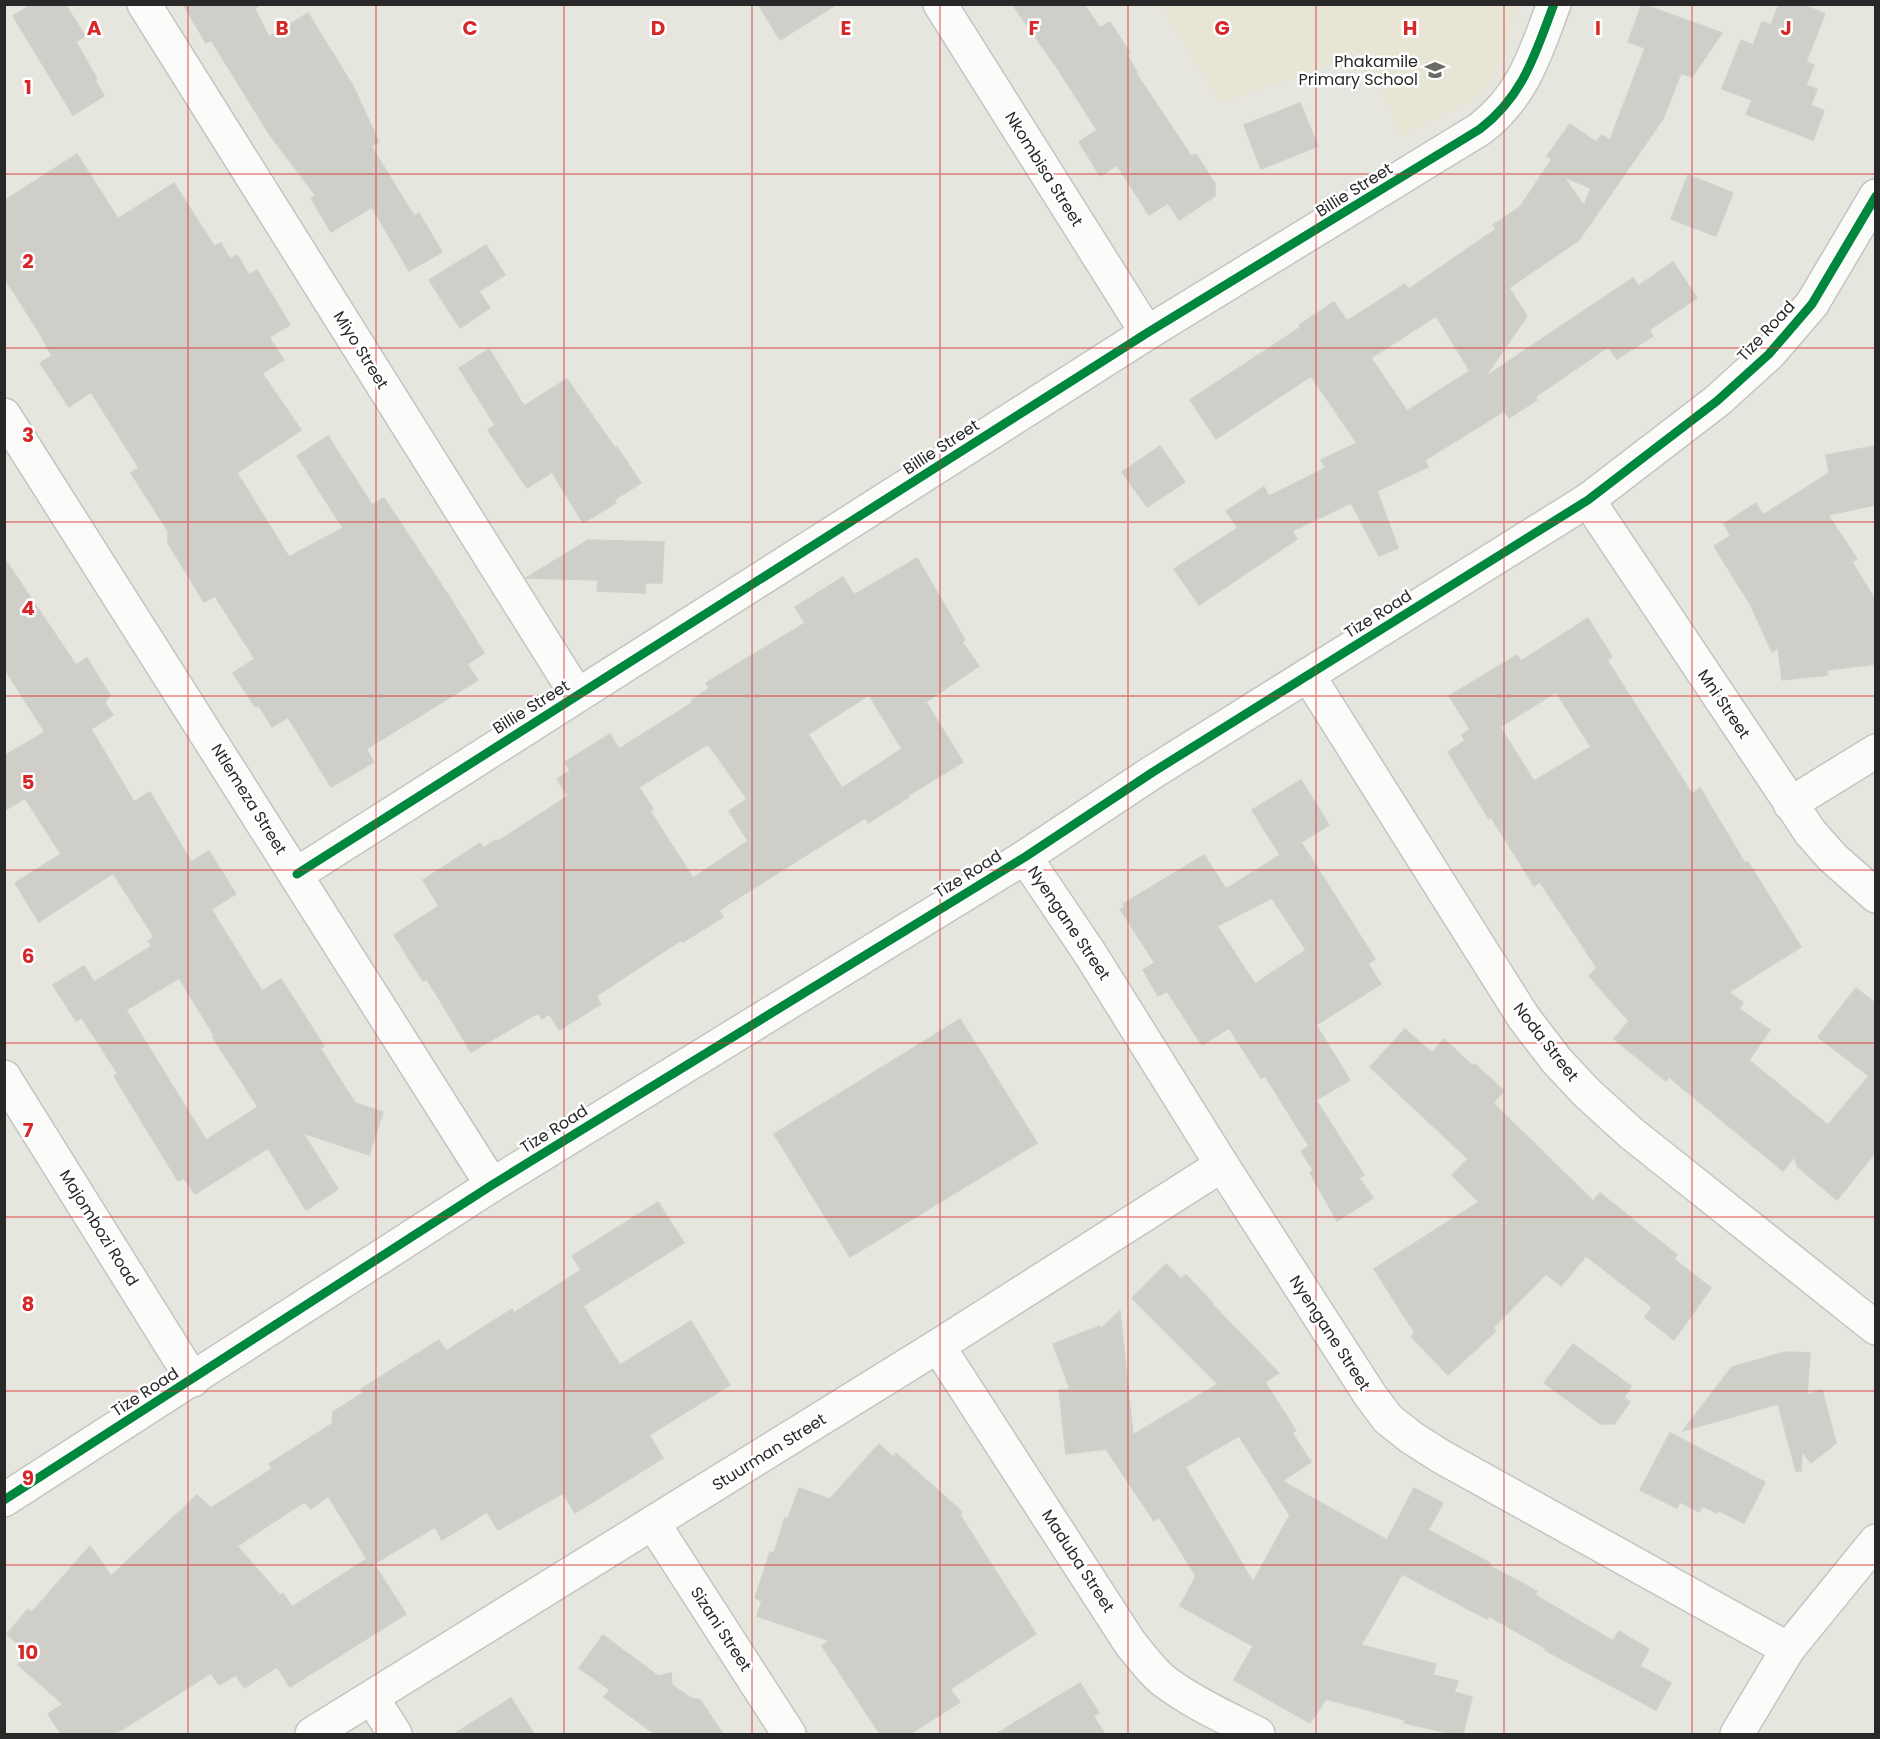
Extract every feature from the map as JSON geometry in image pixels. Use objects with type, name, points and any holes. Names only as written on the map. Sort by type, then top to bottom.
[{"type":"street","name":"Miyo Street","points":[[144,4],[577,696]]},
{"type":"street","name":"Nkombisa Street","points":[[940,4],[1147,333]]},
{"type":"street","name":"Billie Street","points":[[297,874],[1147,333],[1480,129],[1498,115],[1524,79],[1554,4]]},
{"type":"street","name":"Tize Road","points":[[4,1500],[492,1185],[1025,857],[1153,772],[1588,500],[1717,401],[1769,354],[1812,304],[1875,196]]},
{"type":"street","name":"Ntlemeza Street","points":[[4,415],[492,1185]]},
{"type":"street","name":"Mni Street","points":[[1588,500],[1790,804],[1832,857],[1875,896]]},
{"type":"street","name":"Noda Street","points":[[1308,675],[1514,1002],[1557,1061],[1587,1093],[1631,1133],[1875,1328]]},
{"type":"street","points":[[1790,804],[1875,751]]},
{"type":"street","name":"Nyengane Street","points":[[1025,857],[1091,955],[1222,1165],[1364,1386],[1388,1419],[1442,1457],[1788,1649]]},
{"type":"street","name":"Majombozi Road","points":[[4,1077],[193,1380]]},
{"type":"street","name":"Stuurman Street","points":[[312,1734],[938,1346],[1222,1165]]},
{"type":"street","name":"Maduba Street","points":[[938,1346],[1130,1643],[1146,1664],[1163,1681],[1182,1693],[1258,1734]]},
{"type":"street","name":"Sizani Street","points":[[653,1523],[789,1734]]},
{"type":"street","points":[[1737,1734],[1788,1649],[1875,1541]]},
{"type":"street","points":[[372,1698],[395,1734]]},
{"type":"shaded area","name":"Phakamile Primary School","points":[[1162,5],[1519,5],[1488,90],[1400,137],[1368,51],[1220,103]]},
{"type":"building","points":[[32,4],[65,4],[85,36],[76,42],[104,96],[73,115],[13,16]]},
{"type":"building","points":[[183,4],[261,4],[255,9],[269,37],[308,13],[353,86],[379,142],[371,146],[414,216],[419,213],[442,252],[409,271],[372,207],[331,232],[311,198],[316,196],[270,135],[211,40],[206,43]]},
{"type":"building","points":[[758,4],[837,4],[780,40]]},
{"type":"building","points":[[1012,4],[1084,4],[1100,28],[1110,22],[1130,53],[1127,55],[1136,73],[1191,156],[1196,154],[1215,184],[1215,196],[1179,220],[1168,203],[1149,215],[1117,165],[1100,176],[1079,142],[1097,130]]},
{"type":"building","points":[[1642,4],[1722,33],[1692,77],[1681,73],[1663,119],[1579,240],[1509,288],[1527,316],[1485,377],[1633,278],[1638,286],[1673,262],[1697,298],[1649,330],[1653,336],[1617,359],[1608,347],[1535,397],[1537,400],[1509,418],[1504,411],[1425,460],[1428,467],[1377,491],[1398,548],[1379,556],[1351,503],[1292,531],[1297,539],[1199,605],[1174,569],[1238,528],[1226,511],[1264,487],[1269,496],[1326,468],[1321,460],[1357,443],[1311,376],[1216,439],[1190,400],[1301,327],[1299,325],[1334,302],[1347,321],[1405,284],[1409,289],[1496,229],[1493,225],[1520,207],[1552,159],[1547,156],[1570,124],[1596,142],[1602,135],[1610,140],[1645,48],[1628,42]],"holes":[[[1564,177],[1591,188],[1584,206]],[[1436,316],[1470,371],[1407,411],[1371,358]]]},
{"type":"building","points":[[1779,4],[1801,4],[1825,14],[1806,62],[1814,65],[1806,85],[1817,89],[1811,105],[1824,111],[1813,140],[1746,114],[1752,100],[1722,89],[1741,40],[1753,45],[1762,22],[1771,25]]},
{"type":"building","points":[[1300,103],[1318,146],[1261,169],[1244,125]]},
{"type":"building","points":[[77,154],[118,219],[174,183],[214,246],[221,243],[230,259],[237,255],[249,275],[257,270],[290,325],[269,337],[284,360],[262,373],[301,430],[237,473],[289,557],[343,528],[297,456],[328,436],[372,505],[384,498],[484,653],[467,664],[478,680],[366,749],[374,762],[331,787],[288,717],[272,727],[259,706],[255,707],[233,673],[255,659],[215,596],[204,602],[168,543],[168,531],[131,473],[139,468],[91,392],[69,407],[40,363],[52,356],[4,277],[4,201]]},
{"type":"building","points":[[1688,175],[1733,193],[1716,236],[1671,219]]},
{"type":"building","points":[[486,245],[505,275],[479,291],[490,308],[460,328],[429,280]]},
{"type":"building","points":[[489,349],[524,406],[567,379],[641,483],[614,500],[616,503],[583,523],[552,472],[527,488],[488,430],[495,425],[459,368]]},
{"type":"building","points":[[1160,446],[1185,482],[1147,507],[1122,472]]},
{"type":"building","points":[[1875,446],[1875,505],[1828,515],[1857,559],[1852,562],[1875,600],[1875,664],[1827,670],[1828,675],[1782,680],[1778,648],[1772,652],[1750,604],[1714,546],[1731,536],[1724,524],[1756,503],[1763,515],[1829,473],[1826,455]]},
{"type":"building","points":[[588,540],[664,542],[662,583],[645,583],[645,593],[597,591],[598,580],[526,578]]},
{"type":"building","points":[[4,558],[76,665],[87,658],[110,695],[105,703],[113,715],[91,729],[134,802],[150,792],[191,862],[209,851],[236,894],[211,909],[262,991],[281,979],[324,1046],[320,1048],[355,1103],[383,1112],[369,1155],[303,1133],[338,1189],[306,1210],[268,1148],[195,1194],[184,1178],[178,1181],[114,1076],[118,1074],[82,1018],[76,1021],[53,985],[84,966],[94,982],[152,946],[148,941],[154,937],[113,873],[39,922],[15,883],[61,854],[25,798],[4,811],[4,756],[45,732],[4,668]],"holes":[[[179,978],[214,1035],[212,1036],[258,1107],[206,1140],[126,1010]]]},
{"type":"building","points":[[917,558],[965,640],[962,642],[979,666],[926,702],[963,762],[868,823],[865,818],[719,910],[723,917],[683,942],[681,940],[596,996],[601,1004],[559,1030],[549,1014],[542,1019],[538,1013],[471,1052],[427,979],[423,981],[394,935],[439,906],[423,880],[480,843],[483,848],[496,840],[497,842],[568,796],[557,779],[570,771],[565,762],[610,734],[619,749],[692,703],[691,701],[709,688],[706,683],[805,623],[795,607],[843,577],[854,595]],"holes":[[[869,695],[902,749],[842,788],[808,734]],[[708,744],[747,799],[729,811],[748,841],[693,878],[650,811],[653,809],[639,787]]]},
{"type":"building","points":[[1588,618],[1612,657],[1607,660],[1692,794],[1700,788],[1745,863],[1748,862],[1801,947],[1729,992],[1743,1003],[1739,1009],[1770,1030],[1749,1060],[1828,1125],[1869,1076],[1818,1037],[1856,988],[1875,1003],[1875,1153],[1837,1200],[1798,1167],[1794,1157],[1783,1171],[1669,1077],[1666,1081],[1614,1039],[1629,1021],[1589,976],[1597,968],[1540,882],[1534,886],[1448,752],[1465,741],[1462,735],[1470,729],[1449,696],[1517,655],[1521,661]],"holes":[[[1556,692],[1591,747],[1534,781],[1500,727]]]},
{"type":"building","points":[[1301,780],[1329,825],[1280,855],[1252,810]]},
{"type":"building","points":[[1301,842],[1375,959],[1368,964],[1381,984],[1316,1025],[1350,1080],[1316,1100],[1364,1175],[1359,1178],[1373,1198],[1337,1221],[1310,1173],[1313,1170],[1301,1151],[1309,1146],[1265,1076],[1261,1078],[1229,1028],[1202,1045],[1167,991],[1158,996],[1143,970],[1155,963],[1120,909],[1125,907],[1123,904],[1204,855],[1226,889]],"holes":[[[1272,898],[1306,950],[1255,984],[1217,926]]]},
{"type":"building","points":[[960,1019],[1037,1143],[850,1257],[774,1134]]},
{"type":"building","points":[[1405,1029],[1432,1053],[1444,1039],[1473,1066],[1475,1064],[1504,1091],[1493,1103],[1593,1201],[1600,1193],[1677,1255],[1674,1259],[1711,1288],[1674,1340],[1645,1317],[1652,1307],[1586,1256],[1561,1286],[1546,1274],[1493,1328],[1496,1331],[1448,1375],[1411,1336],[1415,1333],[1374,1269],[1479,1202],[1452,1175],[1468,1159],[1370,1067]]},
{"type":"building","points":[[658,1202],[684,1243],[583,1306],[620,1365],[691,1321],[730,1385],[649,1435],[663,1458],[575,1513],[563,1493],[498,1530],[487,1512],[442,1540],[435,1527],[374,1564],[406,1614],[290,1687],[277,1667],[244,1688],[236,1675],[219,1685],[211,1673],[115,1734],[61,1734],[48,1714],[63,1704],[18,1665],[28,1653],[7,1634],[28,1609],[32,1612],[90,1546],[111,1576],[197,1495],[211,1508],[272,1469],[269,1464],[332,1424],[333,1412],[363,1393],[361,1389],[439,1340],[446,1351],[512,1309],[514,1313],[581,1270],[572,1256]],"holes":[[[328,1496],[367,1559],[292,1607],[283,1593],[280,1595],[237,1546],[304,1502],[311,1509]]]},
{"type":"building","points":[[1166,1264],[1181,1279],[1186,1275],[1279,1373],[1265,1382],[1296,1431],[1292,1433],[1311,1462],[1282,1481],[1387,1540],[1414,1488],[1443,1503],[1428,1530],[1537,1591],[1535,1595],[1613,1641],[1619,1631],[1649,1649],[1640,1666],[1671,1683],[1656,1710],[1545,1650],[1547,1649],[1489,1616],[1487,1619],[1402,1574],[1361,1645],[1436,1664],[1433,1675],[1458,1681],[1454,1692],[1472,1697],[1463,1734],[1452,1734],[1404,1723],[1405,1720],[1326,1699],[1310,1723],[1234,1680],[1253,1646],[1180,1606],[1196,1576],[1159,1517],[1154,1521],[1106,1449],[1066,1454],[1059,1390],[1070,1389],[1053,1344],[1100,1326],[1101,1329],[1120,1311],[1133,1435],[1218,1384],[1132,1298]],"holes":[[[1239,1436],[1290,1515],[1253,1582],[1185,1467]]]},
{"type":"building","points":[[1573,1344],[1631,1386],[1624,1398],[1630,1402],[1614,1424],[1601,1424],[1544,1383]]},
{"type":"building","points":[[1785,1352],[1810,1353],[1807,1395],[1822,1390],[1836,1443],[1811,1463],[1802,1451],[1801,1471],[1796,1471],[1778,1404],[1683,1431],[1732,1367]]},
{"type":"building","points":[[1670,1433],[1765,1482],[1744,1523],[1702,1506],[1699,1512],[1680,1502],[1677,1508],[1640,1490]]},
{"type":"building","points":[[879,1444],[893,1457],[896,1453],[962,1512],[960,1515],[1036,1634],[950,1689],[960,1702],[910,1734],[880,1734],[822,1646],[830,1641],[757,1616],[762,1601],[755,1598],[770,1552],[774,1553],[785,1518],[788,1519],[799,1488],[830,1499]]},
{"type":"building","points":[[603,1635],[658,1676],[671,1673],[672,1685],[691,1698],[700,1700],[723,1734],[655,1734],[604,1697],[610,1690],[579,1668]]},
{"type":"building","points":[[1080,1683],[1099,1713],[1093,1716],[1105,1734],[996,1734]]},
{"type":"building","points":[[511,1698],[534,1734],[454,1734]]},
{"type":"cycle path","points":[[297,874],[1147,333],[1480,129],[1495,116],[1518,88],[1534,57],[1554,4]]},
{"type":"cycle path","points":[[4,1500],[492,1185],[1025,857],[1153,772],[1588,500],[1717,401],[1769,354],[1812,304],[1876,196]]},
{"type":"place","name":"Phakamile Primary School","points":[[1435,70]]}]
